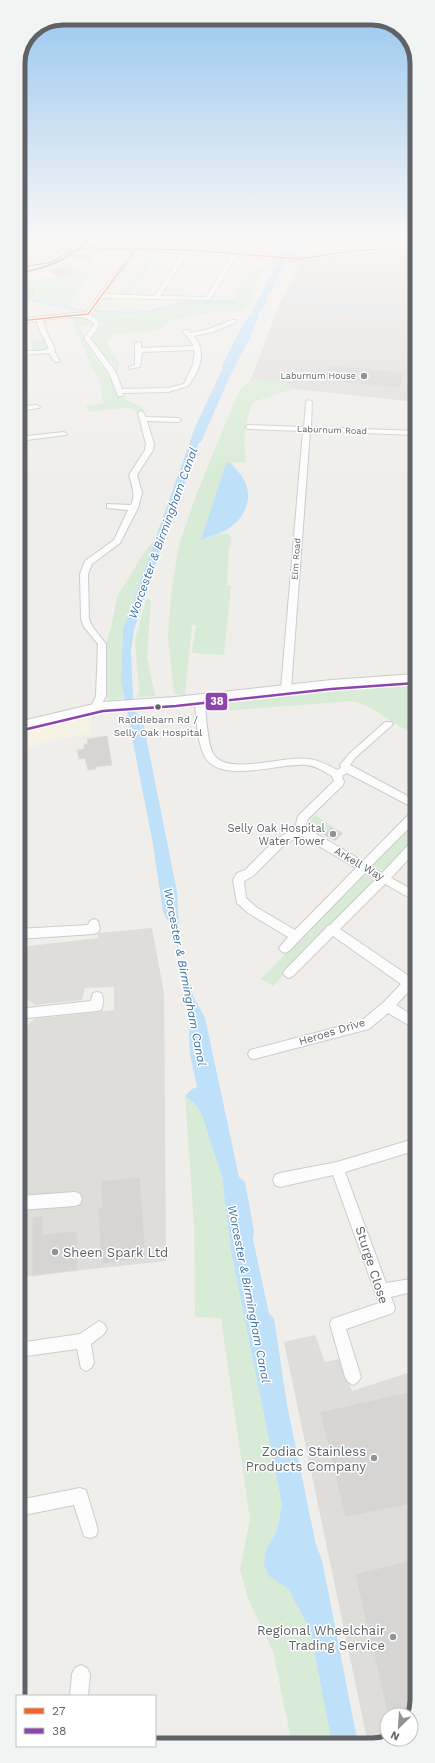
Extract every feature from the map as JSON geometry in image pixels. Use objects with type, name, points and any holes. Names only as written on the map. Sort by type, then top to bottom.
[{"type":"street","points":[[25,320],[62,316]]},
{"type":"street","points":[[91,316],[98,324],[97,328],[87,338],[113,371],[120,393],[168,390],[186,385],[193,373],[197,348],[188,333],[211,331],[224,323],[234,321]]},
{"type":"street","points":[[40,319],[42,329],[57,362]]},
{"type":"street","points":[[129,343],[139,345],[197,348]]},
{"type":"street","points":[[131,368],[142,367],[139,345]]},
{"type":"street","points":[[25,353],[51,351]]},
{"type":"street","name":"Elm Road","points":[[286,689],[309,402]]},
{"type":"street","points":[[25,408],[37,407]]},
{"type":"street","points":[[96,707],[101,696],[102,644],[88,627],[85,620],[84,574],[88,563],[117,541],[134,508],[138,493],[133,475],[149,450],[150,444],[142,416],[174,418]]},
{"type":"street","name":"Laburnum Road","points":[[248,427],[410,433]]},
{"type":"street","points":[[25,438],[64,434]]},
{"type":"street","points":[[108,507],[134,508]]},
{"type":"street","points":[[25,724],[96,707],[410,679]]},
{"type":"street","points":[[199,698],[208,754],[216,762],[236,768],[278,762],[309,762],[337,774],[347,769]]},
{"type":"street","points":[[347,769],[345,765],[352,756],[388,724]]},
{"type":"street","points":[[347,769],[410,803]]},
{"type":"street","points":[[296,936],[252,910],[240,900],[238,880],[249,873],[279,843],[300,830],[302,819],[339,782],[337,774]]},
{"type":"street","points":[[284,948],[410,819]]},
{"type":"street","name":"Arkell Way","points":[[300,830],[410,894]]},
{"type":"street","points":[[289,973],[410,850]]},
{"type":"street","points":[[25,934],[94,929],[94,924]]},
{"type":"street","points":[[331,929],[410,977]]},
{"type":"street","name":"Heroes Drive","points":[[254,1054],[365,1025],[388,1006],[410,983]]},
{"type":"street","points":[[25,1013],[97,1006],[96,998]]},
{"type":"street","points":[[388,1006],[410,1023]]},
{"type":"street","points":[[280,1180],[337,1168],[410,1146]]},
{"type":"street","name":"Sturge Close","points":[[337,1168],[383,1290],[388,1308],[337,1324],[353,1377]]},
{"type":"street","points":[[25,1203],[75,1199]]},
{"type":"street","points":[[383,1290],[410,1286]]},
{"type":"street","points":[[25,1349],[83,1341],[99,1329]]},
{"type":"street","points":[[83,1341],[86,1363]]},
{"type":"street","points":[[25,1507],[80,1496],[90,1530]]},
{"type":"street","points":[[79,1695],[81,1674]]},
{"type":"shaded area","points":[[275,316],[410,316],[410,401],[249,384]]},
{"type":"shaded area","points":[[89,713],[91,734],[65,738],[25,747],[25,728]]},
{"type":"shaded area","points":[[152,928],[164,993],[166,1261],[25,1276],[25,1028],[34,1019],[114,1010],[114,987],[85,988],[82,1000],[35,1005],[25,998],[25,946],[98,938],[98,933]]},
{"type":"shaded area","points":[[315,1335],[325,1362],[339,1359],[352,1391],[410,1372],[410,1705],[409,1707],[379,1707],[379,1737],[367,1738],[284,1342]]},
{"type":"green space","points":[[93,316],[189,316],[171,321],[156,331],[114,334],[107,342],[113,354],[120,363],[118,370],[101,352],[91,337],[104,323]]},
{"type":"green space","points":[[70,317],[86,318],[94,323],[80,327],[92,354],[109,377],[118,395],[125,395],[127,400],[143,408],[144,412],[137,413],[133,409],[128,408],[90,412],[86,406],[104,403],[98,377],[91,368]]},
{"type":"green space","points":[[44,340],[49,350],[34,352],[31,341]]},
{"type":"green space","points":[[255,379],[265,379],[288,383],[292,389],[253,402],[245,432],[246,462],[226,463],[202,540],[219,534],[230,534],[231,542],[229,549],[227,585],[231,586],[224,655],[192,653],[196,625],[192,625],[185,695],[174,694],[168,638],[171,596],[178,548],[195,498],[236,398],[245,384]]},
{"type":"green space","points":[[154,541],[123,629],[121,681],[124,698],[109,700],[104,694],[107,661],[105,647],[111,628],[117,597],[145,551]]},
{"type":"green space","points":[[146,599],[151,600],[147,657],[155,696],[137,697],[139,690],[135,640]]},
{"type":"green space","points":[[410,684],[410,732],[368,707],[352,701],[209,712],[208,706],[211,703]]},
{"type":"green space","points":[[315,815],[332,826],[322,835],[309,826],[311,819]]},
{"type":"green space","points":[[410,827],[410,845],[384,871],[372,865]]},
{"type":"green space","points":[[363,874],[375,881],[273,986],[261,979]]},
{"type":"green space","points":[[185,1096],[195,1104],[202,1115],[222,1177],[231,1251],[282,1505],[277,1530],[266,1550],[269,1576],[288,1589],[310,1629],[331,1738],[291,1738],[273,1651],[248,1599],[240,1569],[250,1520],[221,1318],[195,1317],[194,1224]]},
{"type":"water","name":"Worcester & Birmingham Canal","points":[[249,316],[259,316],[250,338],[230,376],[201,442],[198,444],[198,449],[162,545],[134,630],[131,651],[133,698],[135,710],[143,722],[177,892],[179,927],[193,996],[205,1018],[239,1177],[245,1182],[254,1231],[253,1239],[269,1314],[274,1318],[287,1405],[316,1545],[322,1560],[357,1738],[331,1738],[310,1629],[288,1589],[269,1576],[264,1565],[266,1550],[277,1530],[282,1505],[231,1251],[222,1177],[202,1115],[195,1104],[185,1096],[192,1089],[197,1087],[190,1054],[188,1009],[175,934],[163,912],[153,844],[121,681],[123,629],[196,425],[223,368],[222,366]]},
{"type":"water","points":[[226,463],[231,463],[240,473],[247,486],[247,505],[238,521],[229,528],[201,540]]},
{"type":"pier","points":[[180,924],[190,970],[187,1013],[177,954]]},
{"type":"building","name":"Laburnum House","points":[[330,365],[404,372],[400,388],[324,381]]},
{"type":"building","points":[[107,736],[112,765],[95,767],[96,769],[88,770],[85,758],[79,759],[77,750],[84,749],[84,744],[88,744],[87,739]]},
{"type":"building","name":"Selly Oak Hospital Water Tower","points":[[331,827],[343,833],[335,841],[324,835]]},
{"type":"building","points":[[140,1177],[146,1258],[101,1264],[98,1208],[102,1207],[101,1181]]},
{"type":"building","name":"Sheen Spark Ltd","points":[[43,1216],[43,1234],[77,1231],[78,1270],[32,1276],[32,1217]]},
{"type":"building","name":"Zodiac Stainless Products Company","points":[[410,1392],[410,1504],[345,1517],[320,1412]]},
{"type":"building","name":"Regional Wheelchair Trading Service","points":[[410,1561],[410,1705],[409,1707],[386,1707],[355,1574]]},
{"type":"transit line","name":"27","points":[[25,320],[65,316]]},
{"type":"transit line","name":"38","points":[[25,730],[103,711],[176,706],[331,689],[410,683]]},
{"type":"place","name":"Laburnum House","points":[[364,376]]},
{"type":"place","name":"Raddlebarn Rd / Selly Oak Hospital","points":[[158,707]]},
{"type":"place","name":"Selly Oak Hospital Water Tower","points":[[333,834]]},
{"type":"place","name":"Sheen Spark Ltd","points":[[55,1252]]},
{"type":"place","name":"Zodiac Stainless Products Company","points":[[374,1458]]},
{"type":"place","name":"Regional Wheelchair Trading Service","points":[[393,1637]]}]
